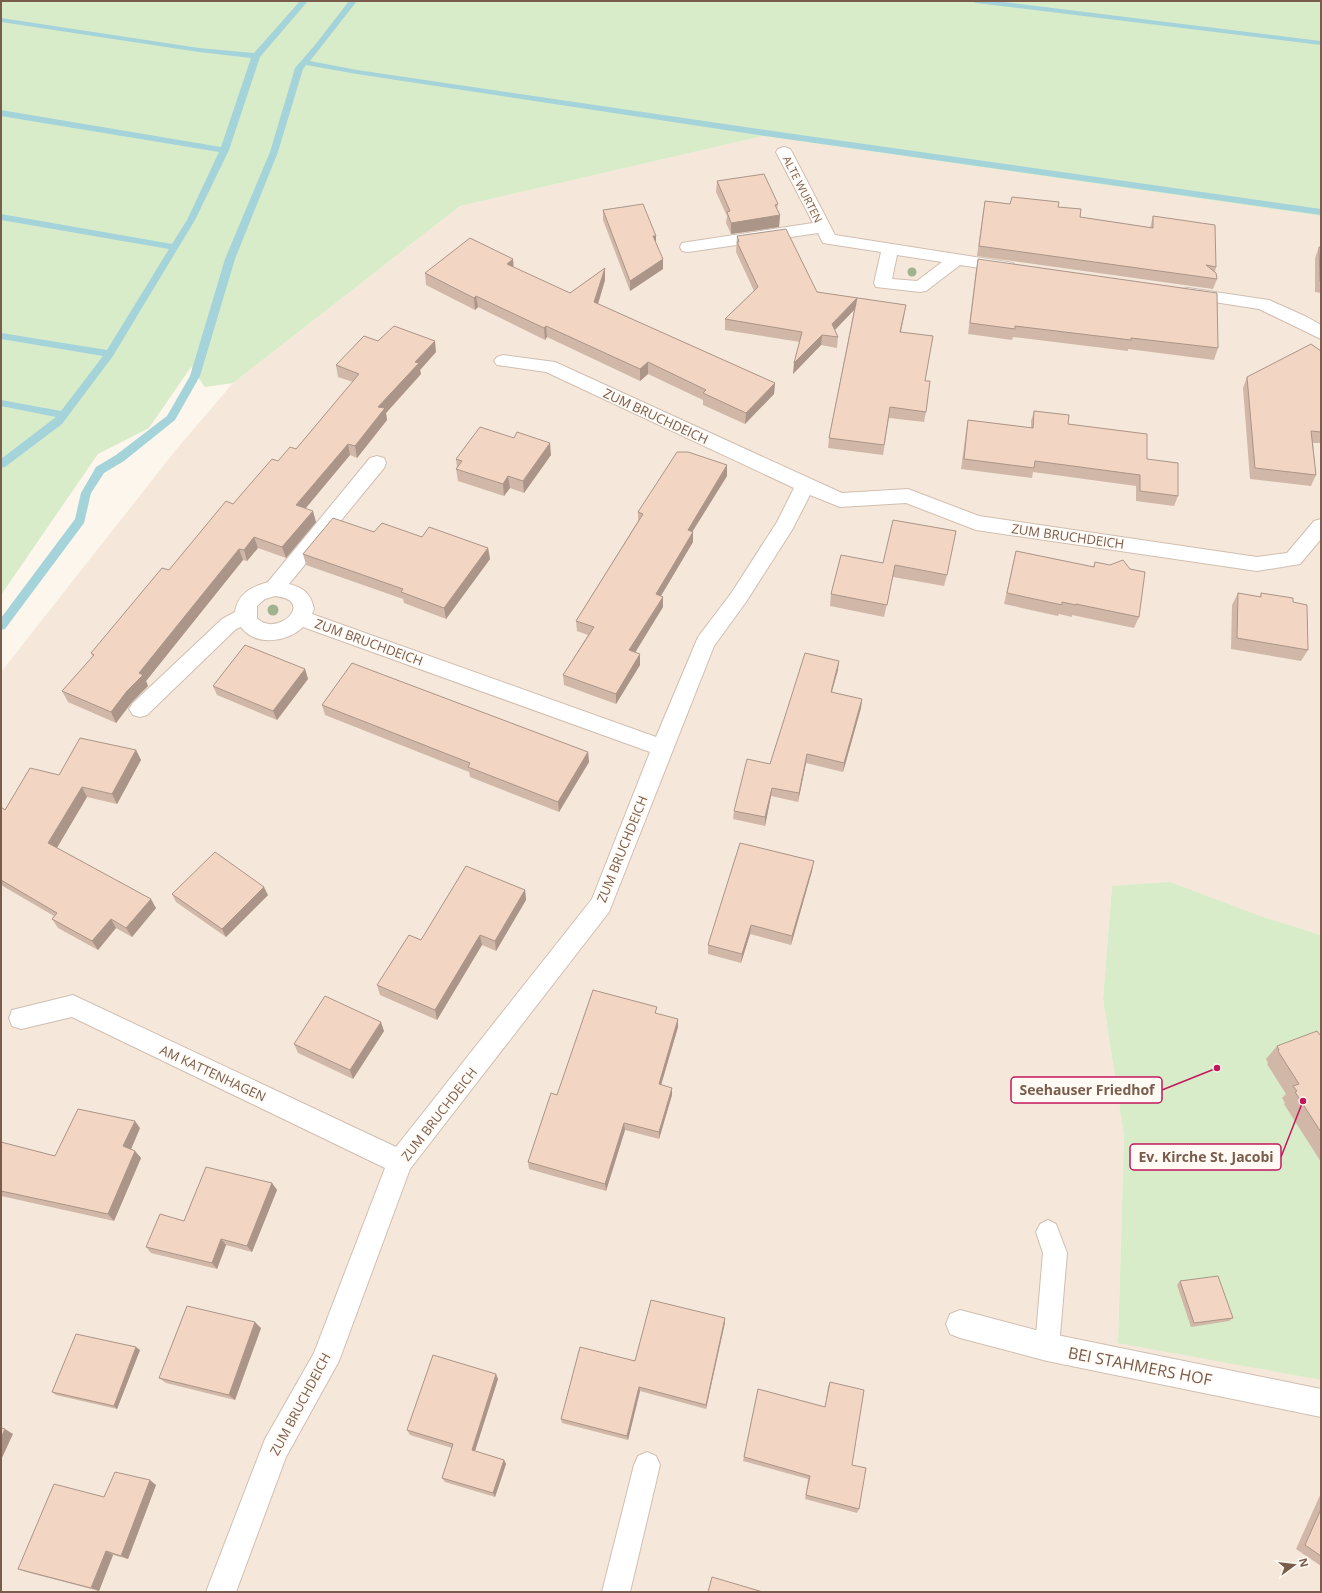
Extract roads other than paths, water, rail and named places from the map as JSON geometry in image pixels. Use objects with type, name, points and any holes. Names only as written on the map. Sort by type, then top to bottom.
[{"type":"street","name":"ALTE WURTEN","points":[[784,152],[829,238],[956,260],[1019,269]]},
{"type":"street","name":"ALTE WURTEN","points":[[688,247],[822,227]]},
{"type":"street","points":[[890,249],[882,283],[920,287],[956,260]]},
{"type":"street","points":[[1176,292],[1263,304],[1301,321],[1321,333]]},
{"type":"street","name":"ZUM BRUCHDEICH","points":[[503,361],[549,366],[840,500],[908,496],[976,523],[1257,564],[1293,560],[1321,526]]},
{"type":"street","points":[[140,709],[229,624],[245,616],[246,606],[253,598],[263,591],[275,588],[377,463]]},
{"type":"street","name":"ZUM BRUCHDEICH","points":[[221,1592],[275,1449],[325,1361],[400,1162],[601,905],[662,748],[706,643],[739,597],[785,525],[805,485]]},
{"type":"street","name":"ZUM BRUCHDEICH","points":[[245,616],[250,626],[261,632],[276,633],[290,628],[301,618],[304,607],[300,596],[290,590],[275,588]]},
{"type":"street","name":"ZUM BRUCHDEICH","points":[[301,618],[662,748]]},
{"type":"street","name":"AM KATTENHAGEN","points":[[21,1018],[73,1006],[400,1162]]},
{"type":"street","name":"BEI STAHMERS HOF","points":[[960,1324],[1047,1347],[1321,1403]]},
{"type":"lane","points":[[1047,1347],[1055,1253],[1048,1232]]},
{"type":"lane","points":[[616,1592],[647,1465]]},
{"type":"waterway","points":[[256,56],[304,1]]},
{"type":"waterway","points":[[1,626],[80,520],[86,493],[100,470],[120,458],[171,418],[195,376],[230,259],[274,152],[299,68],[318,47],[353,1]]},
{"type":"waterway","points":[[976,1],[1321,43]]},
{"type":"waterway","points":[[1,20],[199,50],[256,56]]},
{"type":"waterway","points":[[224,150],[256,56]]},
{"type":"waterway","points":[[305,62],[357,72],[752,131],[1321,212]]},
{"type":"waterway","points":[[1,113],[224,150]]},
{"type":"waterway","points":[[175,247],[191,220],[224,150]]},
{"type":"waterway","points":[[1,217],[175,247]]},
{"type":"waterway","points":[[110,354],[175,247]]},
{"type":"waterway","points":[[1,336],[110,354]]},
{"type":"waterway","points":[[1,464],[58,422],[110,354]]},
{"type":"waterway","points":[[1,403],[63,415]]},
{"type":"place","name":"Seehauser Friedhof","points":[[1217,1068]]},
{"type":"place","name":"Ev. Kirche St. Jacobi","points":[[1303,1101]]}]
